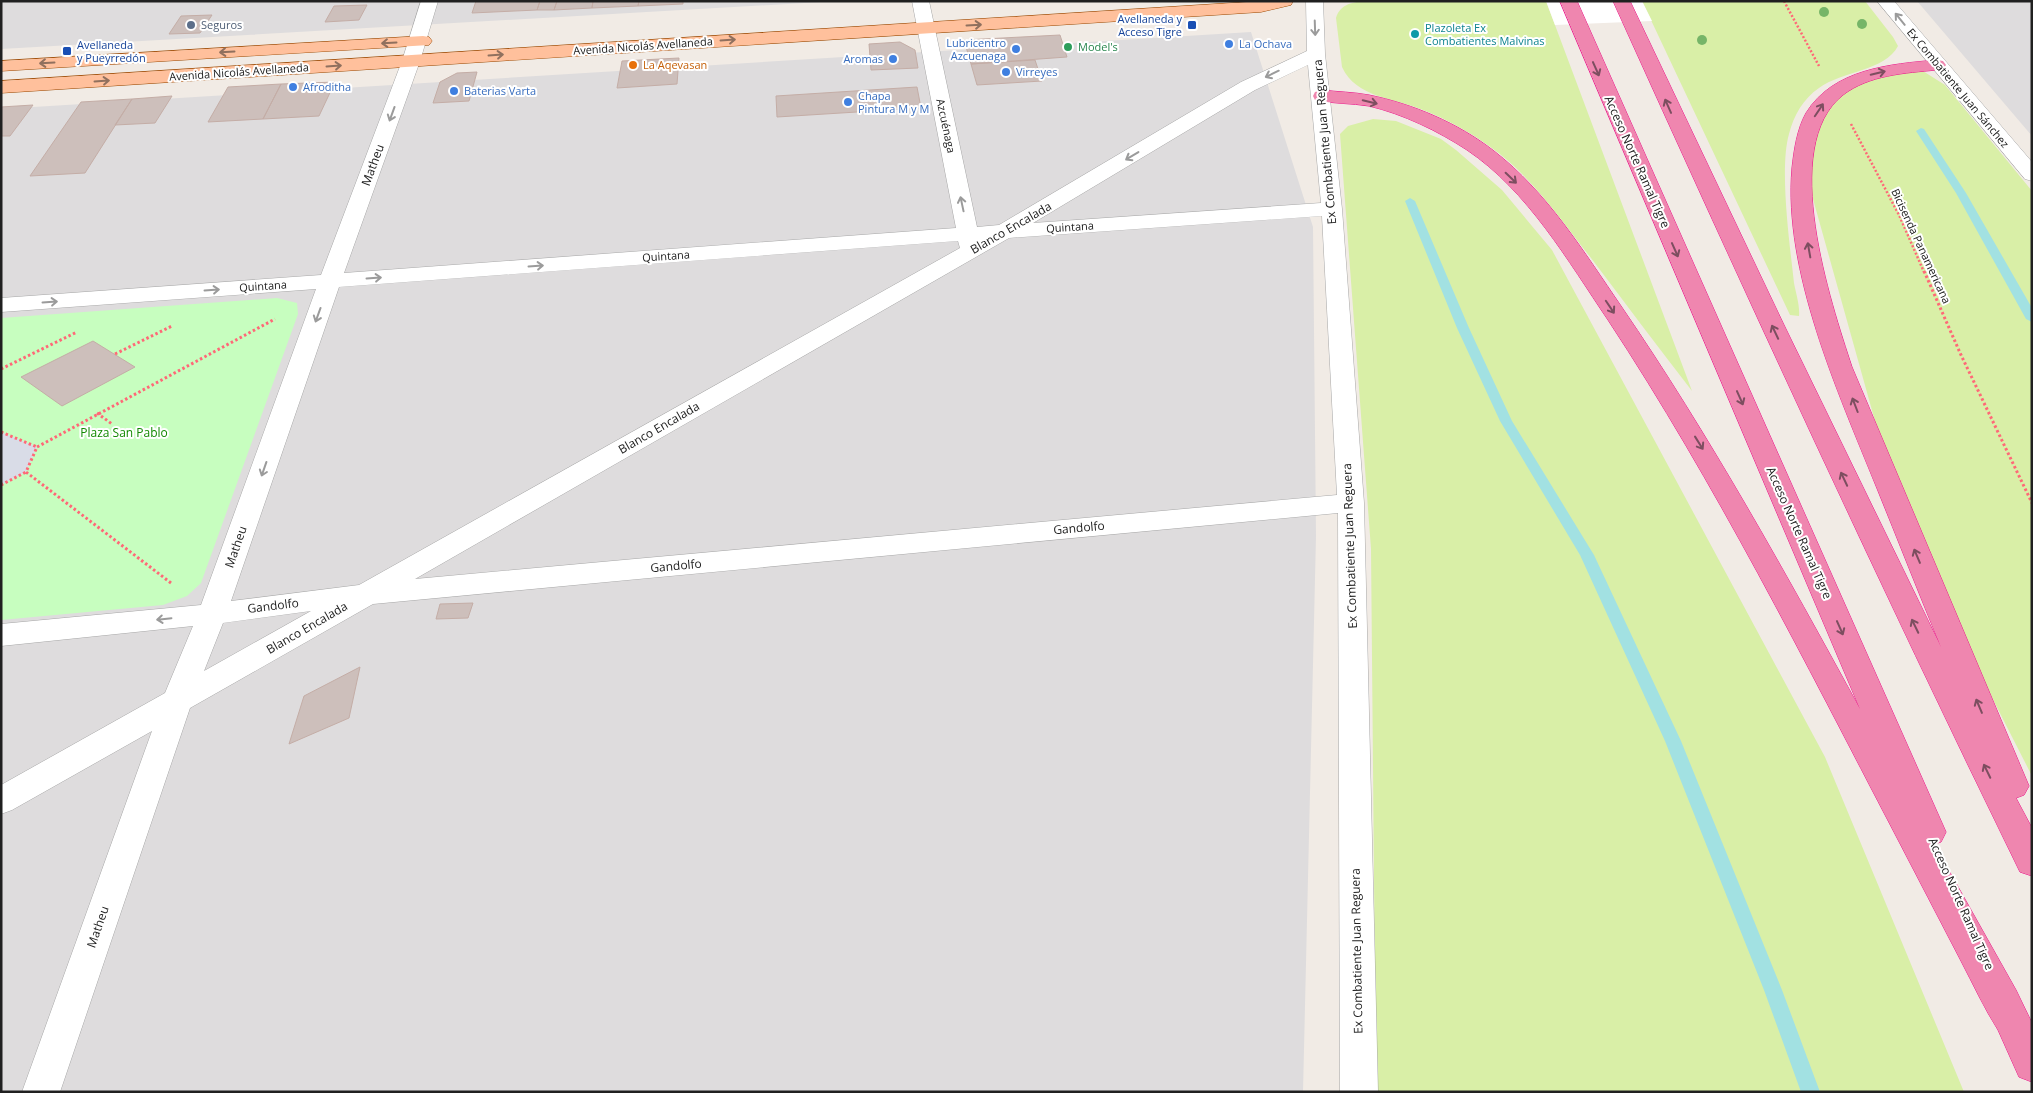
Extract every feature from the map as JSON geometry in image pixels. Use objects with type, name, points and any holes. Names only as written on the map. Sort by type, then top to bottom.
[{"type":"highway","points":[[1621,1],[1688,150],[1895,585],[2032,862]]},
{"type":"highway","name":"Acceso Norte Ramal Tigre","points":[[1572,13],[2010,1018],[2032,1064]]},
{"type":"highway","points":[[1937,65],[1875,73],[1834,92],[1820,106],[1807,129],[1801,156],[1802,203],[1808,249],[1820,309],[1863,427],[2032,832]]},
{"type":"highway","points":[[1322,96],[1354,98],[1421,118],[1457,135],[1486,155],[1514,180],[1543,215],[1596,286],[1654,372],[1710,462],[2010,1018]]},
{"type":"main road","name":"Avenida Nicolás Avellaneda","points":[[1,66],[421,47],[923,13],[1261,7],[1285,1]]},
{"type":"main road","name":"Avenida Nicolás Avellaneda","points":[[902,10],[923,13],[941,8]]},
{"type":"main road","name":"Avenida Nicolás Avellaneda","points":[[1,87],[421,47]]},
{"type":"street","name":"Matheu","points":[[41,1092],[177,702],[212,614],[328,286],[421,47],[430,1]]},
{"type":"street","name":"Ex Combatiente Juan Reguera","points":[[1314,1],[1316,54],[1322,96],[1332,209],[1351,503],[1359,1092]]},
{"type":"street","name":"Ex Combatiente Juan Sánchez","points":[[1885,1],[1937,65],[2028,166]]},
{"type":"street","name":"Azcuénaga","points":[[923,13],[969,242]]},
{"type":"street","name":"Blanco Encalada","points":[[1005,232],[1248,86],[1316,54]]},
{"type":"street","name":"Quintana","points":[[1,305],[328,286],[969,242],[1005,232],[1332,209]]},
{"type":"street","name":"Blanco Encalada","points":[[1,801],[366,594],[969,242]]},
{"type":"street","name":"Gandolfo","points":[[1,635],[212,614],[366,594],[1351,503]]},
{"type":"path","name":"Bicisenda Panamericana","points":[[1784,1],[1899,215],[1961,355],[2032,503]]},
{"type":"path","points":[[1,485],[26,472],[37,447],[328,286]]},
{"type":"path","points":[[97,413],[112,424]]},
{"type":"path","points":[[1,432],[37,447]]},
{"type":"path","points":[[26,472],[212,614]]},
{"type":"shaded area","points":[[1,1],[839,1],[1,49]]},
{"type":"shaded area","points":[[1917,1],[2032,1],[2032,136]]},
{"type":"shaded area","points":[[1251,32],[1313,227],[1316,536],[1303,1092],[1,1092],[1,109]]},
{"type":"shaded area","points":[[1,432],[37,447],[26,472],[1,485]]},
{"type":"green space","points":[[1362,1],[1546,1],[1692,391],[1556,213],[1518,170],[1489,146],[1457,126],[1423,110],[1377,96],[1366,91],[1348,77],[1342,67],[1336,18],[1343,7]]},
{"type":"green space","points":[[1642,1],[1865,1],[1898,46],[1883,61],[1828,82],[1813,92],[1796,114],[1791,127],[1786,149],[1785,187],[1790,249],[1799,316],[1790,315]]},
{"type":"green space","points":[[1915,66],[1945,85],[2032,191],[2032,776],[1904,525],[1801,156],[1820,106],[1875,73]]},
{"type":"green space","points":[[1373,119],[1396,121],[1441,139],[1502,190],[1552,250],[1825,757],[1964,1092],[1376,1092],[1371,549],[1340,134],[1348,126]]},
{"type":"green space","name":"Plaza San Pablo","points":[[277,298],[297,303],[298,314],[201,583],[187,596],[163,605],[1,620],[1,318]]},
{"type":"pier","points":[[1546,1],[1642,1],[1652,21],[1555,25]]},
{"type":"building","points":[[476,1],[540,1],[537,10],[472,13]]},
{"type":"building","points":[[540,1],[557,1],[554,10],[537,10]]},
{"type":"building","points":[[557,1],[593,1],[592,8],[554,10]]},
{"type":"building","points":[[593,1],[639,1],[638,6],[592,8]]},
{"type":"building","points":[[639,1],[683,1],[683,4],[638,6]]},
{"type":"building","points":[[367,5],[359,20],[325,22],[334,6]]},
{"type":"building","name":"Seguros","points":[[212,15],[200,33],[169,34],[181,16]]},
{"type":"building","name":"Lubricentro Azcuenaga","points":[[1060,35],[1067,57],[971,64],[964,40]]},
{"type":"building","name":"Aromas","points":[[900,42],[915,50],[918,68],[871,70],[869,44]]},
{"type":"building","points":[[679,58],[677,84],[617,88],[622,61]]},
{"type":"building","name":"Virreyes","points":[[1035,60],[1042,81],[977,85],[971,64]]},
{"type":"building","name":"Baterias Varta","points":[[477,72],[469,101],[433,103],[440,82],[457,73]]},
{"type":"building","points":[[335,82],[319,116],[263,119],[281,84]]},
{"type":"building","points":[[281,84],[263,119],[208,122],[228,87]]},
{"type":"building","name":"Chapa Pintura M y M","points":[[917,87],[921,108],[777,117],[776,96]]},
{"type":"building","points":[[172,96],[155,123],[115,125],[132,99]]},
{"type":"building","points":[[132,99],[85,173],[30,176],[81,102]]},
{"type":"building","points":[[33,105],[10,136],[1,136],[1,107]]},
{"type":"building","points":[[93,341],[135,367],[62,406],[21,377]]},
{"type":"building","points":[[473,603],[468,618],[436,619],[440,604]]},
{"type":"building","points":[[360,667],[349,718],[289,744],[304,696]]},
{"type":"waterway","points":[[1921,131],[1961,193],[2032,319]]},
{"type":"waterway","points":[[1410,201],[1463,328],[1506,421],[1587,555],[1673,741],[1773,990],[1811,1092]]},
{"type":"place","name":"Seguros","points":[[191,25]]},
{"type":"place","name":"Avellaneda y Acceso Tigre","points":[[1192,25]]},
{"type":"place","name":"Plazoleta Ex Combatientes Malvinas","points":[[1415,34]]},
{"type":"place","name":"La Ochava","points":[[1229,44]]},
{"type":"place","name":"Model's","points":[[1068,47]]},
{"type":"place","name":"Lubricentro Azcuenaga","points":[[1016,49]]},
{"type":"place","name":"Avellaneda y Pueyrredón","points":[[67,51]]},
{"type":"place","name":"Aromas","points":[[893,59]]},
{"type":"place","name":"La Aqevasan","points":[[633,65]]},
{"type":"place","name":"Virreyes","points":[[1006,72]]},
{"type":"place","name":"Afroditha","points":[[293,87]]},
{"type":"place","name":"Baterias Varta","points":[[454,91]]},
{"type":"place","name":"Chapa Pintura M y M","points":[[848,102]]}]
